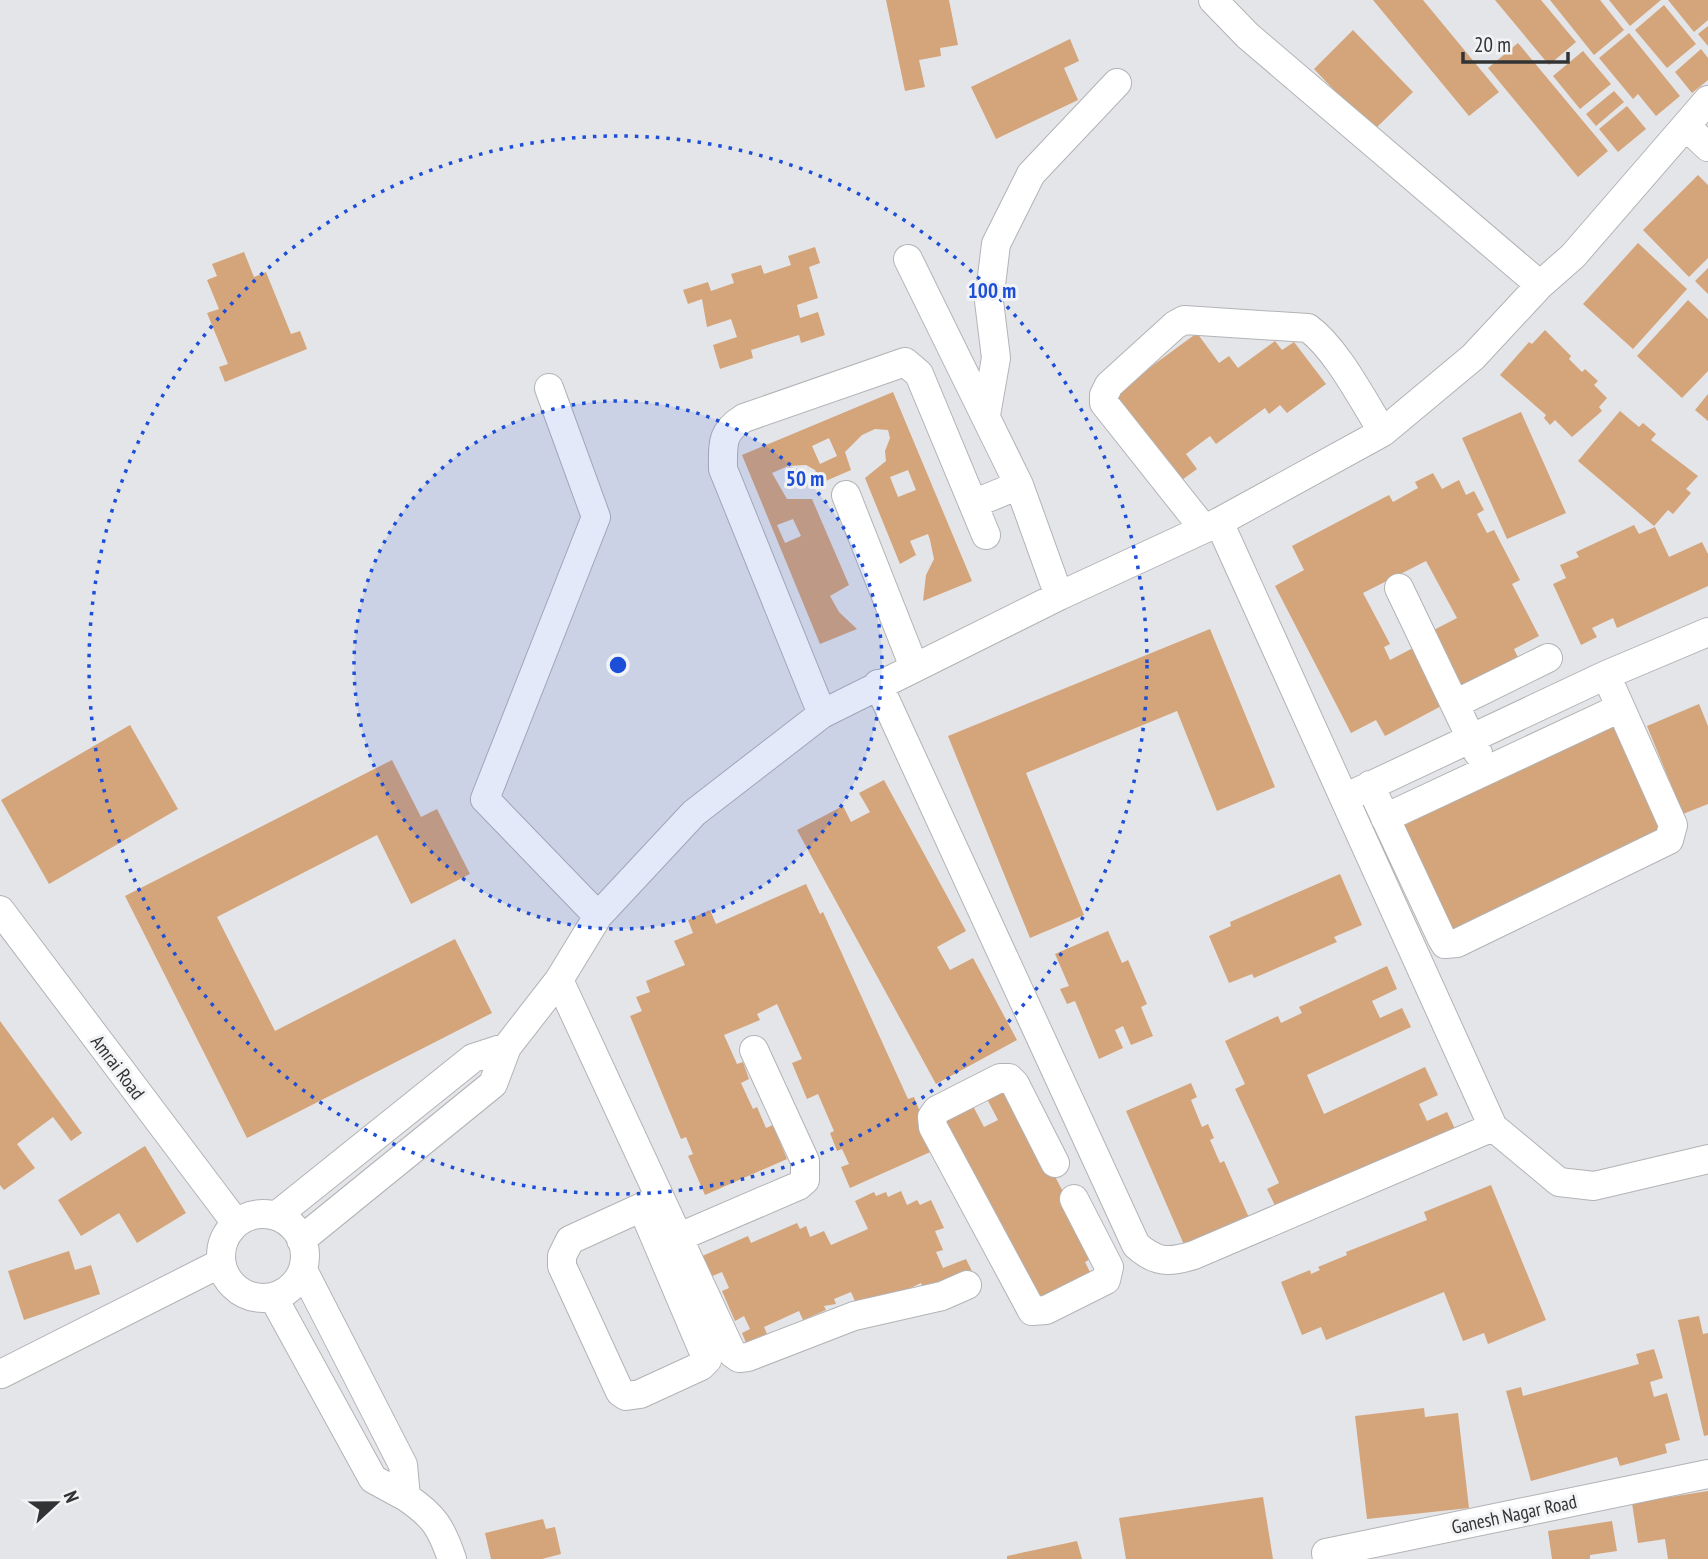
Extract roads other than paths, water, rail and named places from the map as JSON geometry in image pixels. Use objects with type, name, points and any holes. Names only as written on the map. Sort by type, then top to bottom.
[{"type":"street","points":[[1213,0],[1248,36],[1540,285]]},
{"type":"street","points":[[986,415],[996,358],[989,301],[996,244],[1031,174],[1117,83]]},
{"type":"street","points":[[301,1240],[493,1084],[508,1047],[559,980],[598,916],[694,813],[822,713],[1059,596],[1212,526],[1383,432],[1474,357],[1540,285],[1573,256],[1708,100]]},
{"type":"street","points":[[1686,127],[1708,147]]},
{"type":"street","points":[[908,258],[1019,485],[1059,596]]},
{"type":"street","points":[[1383,432],[1316,334],[1299,325],[1184,320],[1175,324],[1109,385],[1104,395],[1104,403],[1212,526],[1358,791],[1493,1127],[1559,1182],[1594,1186],[1708,1159]]},
{"type":"street","points":[[822,713],[723,469],[723,446],[729,427],[744,418],[905,362],[919,374],[986,535]]},
{"type":"street","points":[[549,388],[596,517],[485,799],[598,916]]},
{"type":"street","points":[[973,504],[1019,485]]},
{"type":"street","points":[[846,495],[914,667]]},
{"type":"street","points":[[1399,588],[1487,770]]},
{"type":"street","points":[[1358,791],[1606,675],[1708,632]]},
{"type":"street","points":[[1455,704],[1548,658]]},
{"type":"street","points":[[1358,791],[1385,818],[1445,944],[1457,943],[1669,840],[1672,825],[1606,675]]},
{"type":"street","points":[[878,684],[1136,1245],[1152,1259],[1173,1262],[1194,1255],[1493,1127]]},
{"type":"street","points":[[1385,818],[1620,708]]},
{"type":"street","name":"Amrai Road","points":[[0,910],[236,1223]]},
{"type":"street","points":[[559,980],[651,1203],[707,1360],[701,1366],[640,1394],[626,1396],[620,1392],[562,1266],[562,1256],[570,1240],[651,1203]]},
{"type":"street","points":[[276,1216],[472,1058],[508,1047]]},
{"type":"street","points":[[677,1238],[798,1186],[805,1180],[805,1161],[754,1050]]},
{"type":"street","points":[[1055,1163],[1015,1084],[1009,1078],[1000,1078],[937,1110],[932,1117],[933,1128],[1031,1311],[1046,1311],[1106,1280],[1109,1267],[1074,1199]]},
{"type":"street","points":[[1042,1138],[1079,1120]]},
{"type":"street","points":[[651,1203],[677,1238],[732,1353],[739,1358],[748,1357],[854,1316],[942,1296],[967,1285]]},
{"type":"street","points":[[263,1213],[288,1222],[301,1240],[305,1257],[303,1270],[287,1291],[273,1297],[248,1296],[236,1288],[222,1263],[221,1248],[226,1234],[236,1223],[263,1213]]},
{"type":"street","points":[[1104,1259],[1136,1245]]},
{"type":"street","points":[[1,1374],[222,1263]]},
{"type":"street","points":[[303,1270],[403,1465],[406,1497]]},
{"type":"street","points":[[273,1297],[373,1479],[431,1514],[444,1535],[452,1559]]},
{"type":"street","name":"Ganesh Nagar Road","points":[[1327,1559],[1326,1553],[1708,1474]]}]
